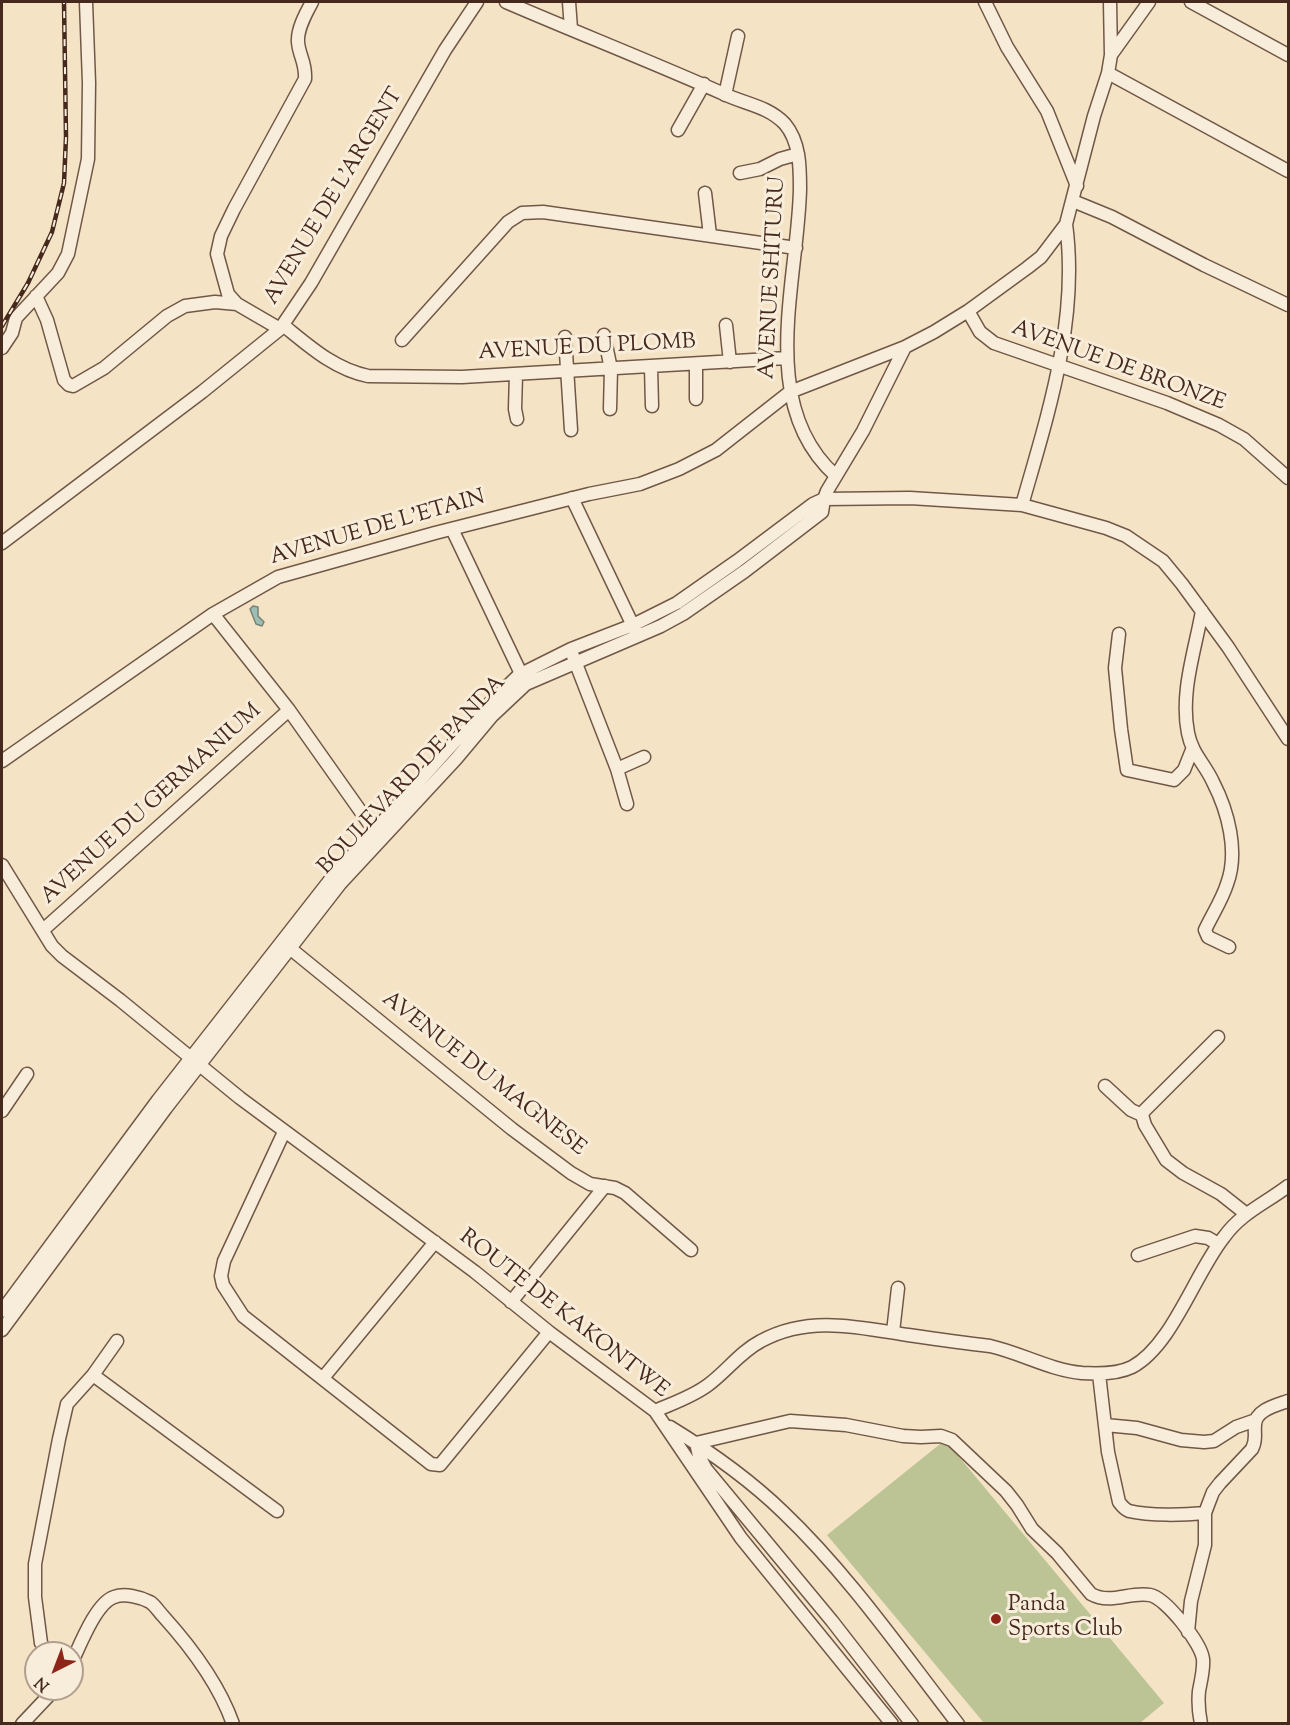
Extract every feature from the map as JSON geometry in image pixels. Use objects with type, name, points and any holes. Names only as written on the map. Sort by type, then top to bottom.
[{"type":"street","points":[[2,348],[12,333],[16,318],[58,273],[68,254],[88,159],[89,83],[86,2]]},
{"type":"street","points":[[237,304],[228,294],[220,270],[217,254],[221,236],[258,163],[305,79],[298,34],[312,2]]},
{"type":"street","name":"AVENUE DE L'ARGENT","points":[[5,540],[202,392],[281,327],[311,283],[445,50],[477,2]]},
{"type":"street","name":"AVENUE SHITURU","points":[[506,2],[704,84],[725,95],[765,109],[792,134],[798,154],[800,199],[787,358],[790,392],[796,418],[804,436],[819,460],[836,476]]},
{"type":"street","points":[[569,2],[571,29]]},
{"type":"street","points":[[986,2],[1008,47],[1047,111],[1077,186]]},
{"type":"street","points":[[905,347],[968,311],[1041,257],[1066,224],[1112,55],[1110,2]]},
{"type":"street","points":[[1112,55],[1149,2]]},
{"type":"street","points":[[1191,2],[1288,55]]},
{"type":"street","points":[[725,95],[738,36]]},
{"type":"street","points":[[1108,73],[1288,171]]},
{"type":"street","points":[[678,130],[704,84]]},
{"type":"street","points":[[740,173],[760,169],[780,159],[798,154]]},
{"type":"street","points":[[705,193],[710,235]]},
{"type":"street","points":[[1073,201],[1112,217],[1204,266],[1288,304]]},
{"type":"street","points":[[402,340],[508,222],[522,213],[543,212],[796,248]]},
{"type":"street","points":[[1022,505],[1059,365],[1066,326],[1070,277],[1066,224]]},
{"type":"street","points":[[36,296],[47,320],[63,380],[69,386],[77,384],[104,368],[167,316],[185,306],[215,302],[237,304]]},
{"type":"street","name":"AVENUE DU PLOMB","points":[[237,304],[281,327],[327,359],[358,374],[389,377],[462,377],[787,358]]},
{"type":"street","name":"AVENUE DE BRONZE","points":[[968,311],[980,332],[987,339],[1004,347],[1167,403],[1226,429],[1255,447],[1288,478]]},
{"type":"street","points":[[726,325],[730,362]]},
{"type":"street","points":[[604,335],[611,369],[610,409]]},
{"type":"street","points":[[565,337],[571,430]]},
{"type":"street","name":"AVENUE DE L'ETAIN","points":[[2,761],[213,614],[278,577],[572,498],[640,484],[679,469],[716,450],[790,392],[905,347]]},
{"type":"street","name":"BOULEVARD DE PANDA","points":[[53,1251],[195,1062],[287,945],[330,880],[456,759],[523,679],[571,649],[683,614],[781,535],[822,512],[824,499],[863,431],[905,347]]},
{"type":"street","points":[[696,364],[696,399]]},
{"type":"street","points":[[651,367],[652,406]]},
{"type":"street","points":[[516,374],[517,419]]},
{"type":"street","points":[[572,498],[635,630]]},
{"type":"street","points":[[824,499],[910,498],[1022,505],[1106,528],[1126,536],[1163,561],[1202,610],[1288,739]]},
{"type":"street","points":[[2,526],[5,540]]},
{"type":"street","points":[[452,529],[523,679]]},
{"type":"street","points":[[1202,610],[1187,685],[1185,711],[1192,750],[1203,764],[1218,792],[1232,840],[1233,853],[1228,884],[1205,930],[1208,937],[1229,947]]},
{"type":"street","points":[[213,614],[289,710],[377,835]]},
{"type":"street","name":"BOULEVARD DE PANDA","points":[[523,679],[574,663],[635,630]]},
{"type":"street","points":[[1119,634],[1115,668],[1127,770],[1174,780],[1184,770],[1192,750]]},
{"type":"street","points":[[571,649],[574,663],[616,769],[627,804]]},
{"type":"street","name":"AVENUE DU GERMANIUM","points":[[43,930],[289,710]]},
{"type":"street","points":[[616,769],[644,757]]},
{"type":"street","points":[[2,865],[52,946],[195,1062]]},
{"type":"street","name":"AVENUE DU MAGNESE","points":[[287,945],[512,1129],[571,1173],[590,1184],[625,1193],[691,1250]]},
{"type":"street","points":[[1218,1037],[1143,1111],[1142,1115],[1144,1125],[1171,1165],[1221,1194],[1245,1214]]},
{"type":"street","name":"ROUTE DE KAKONTWE","points":[[195,1062],[284,1132],[435,1242],[549,1332],[655,1411],[666,1424],[741,1538],[892,1724]]},
{"type":"street","points":[[2,1111],[27,1074]]},
{"type":"street","points":[[1104,1086],[1131,1110],[1142,1115]]},
{"type":"street","points":[[284,1132],[224,1261],[221,1276],[223,1285],[243,1316],[431,1464],[440,1466],[549,1332]]},
{"type":"street","points":[[511,1302],[605,1186]]},
{"type":"street","points":[[655,1411],[693,1395],[708,1385],[759,1341],[791,1329],[827,1324],[990,1346],[1067,1371],[1100,1374],[1132,1367],[1158,1344],[1218,1244],[1245,1214],[1288,1186]]},
{"type":"street","points":[[1138,1255],[1195,1236],[1208,1238],[1218,1244]]},
{"type":"street","points":[[323,1378],[435,1242]]},
{"type":"street","points":[[2,1311],[53,1251]]},
{"type":"street","points":[[2,1330],[53,1251]]},
{"type":"street","points":[[893,1332],[898,1288]]},
{"type":"street","points":[[41,1641],[35,1597],[35,1564],[67,1404],[93,1375],[117,1341]]},
{"type":"street","points":[[1100,1374],[1105,1425],[1116,1493],[1123,1508],[1172,1514],[1205,1513]]},
{"type":"street","points":[[93,1375],[277,1510]]},
{"type":"street","points":[[1105,1425],[1137,1428],[1181,1440],[1204,1442],[1214,1440],[1236,1427],[1256,1420],[1268,1408],[1288,1401]]},
{"type":"street","points":[[1188,1632],[1191,1601],[1205,1545],[1205,1513],[1213,1492],[1256,1442],[1256,1420]]},
{"type":"street","points":[[696,1443],[790,1421],[846,1425],[903,1436],[947,1437],[1006,1491],[1032,1529],[1057,1553],[1091,1594],[1097,1598],[1111,1599],[1143,1595],[1155,1597],[1167,1605],[1188,1632],[1203,1658],[1199,1693],[1201,1724]]},
{"type":"street","points":[[666,1424],[696,1443],[755,1488],[797,1525],[838,1571],[958,1724]]},
{"type":"street","points":[[696,1443],[699,1456],[706,1469],[832,1621],[912,1724]]},
{"type":"street","points":[[82,1641],[98,1610],[113,1597],[131,1596],[151,1603],[172,1626],[211,1677],[233,1724]]},
{"type":"street","points":[[22,1724],[43,1701]]},
{"type":"green space","name":"Panda Sports Club","points":[[945,1440],[1164,1703],[1140,1723],[984,1723],[827,1535]]},
{"type":"water","points":[[253,606],[258,607],[258,616],[264,622],[262,626],[256,624],[250,609]]},
{"type":"railway","points":[[2,326],[28,283],[52,232],[64,183],[66,137],[64,2]]},
{"type":"place","name":"Panda Sports Club","points":[[996,1619]]}]
